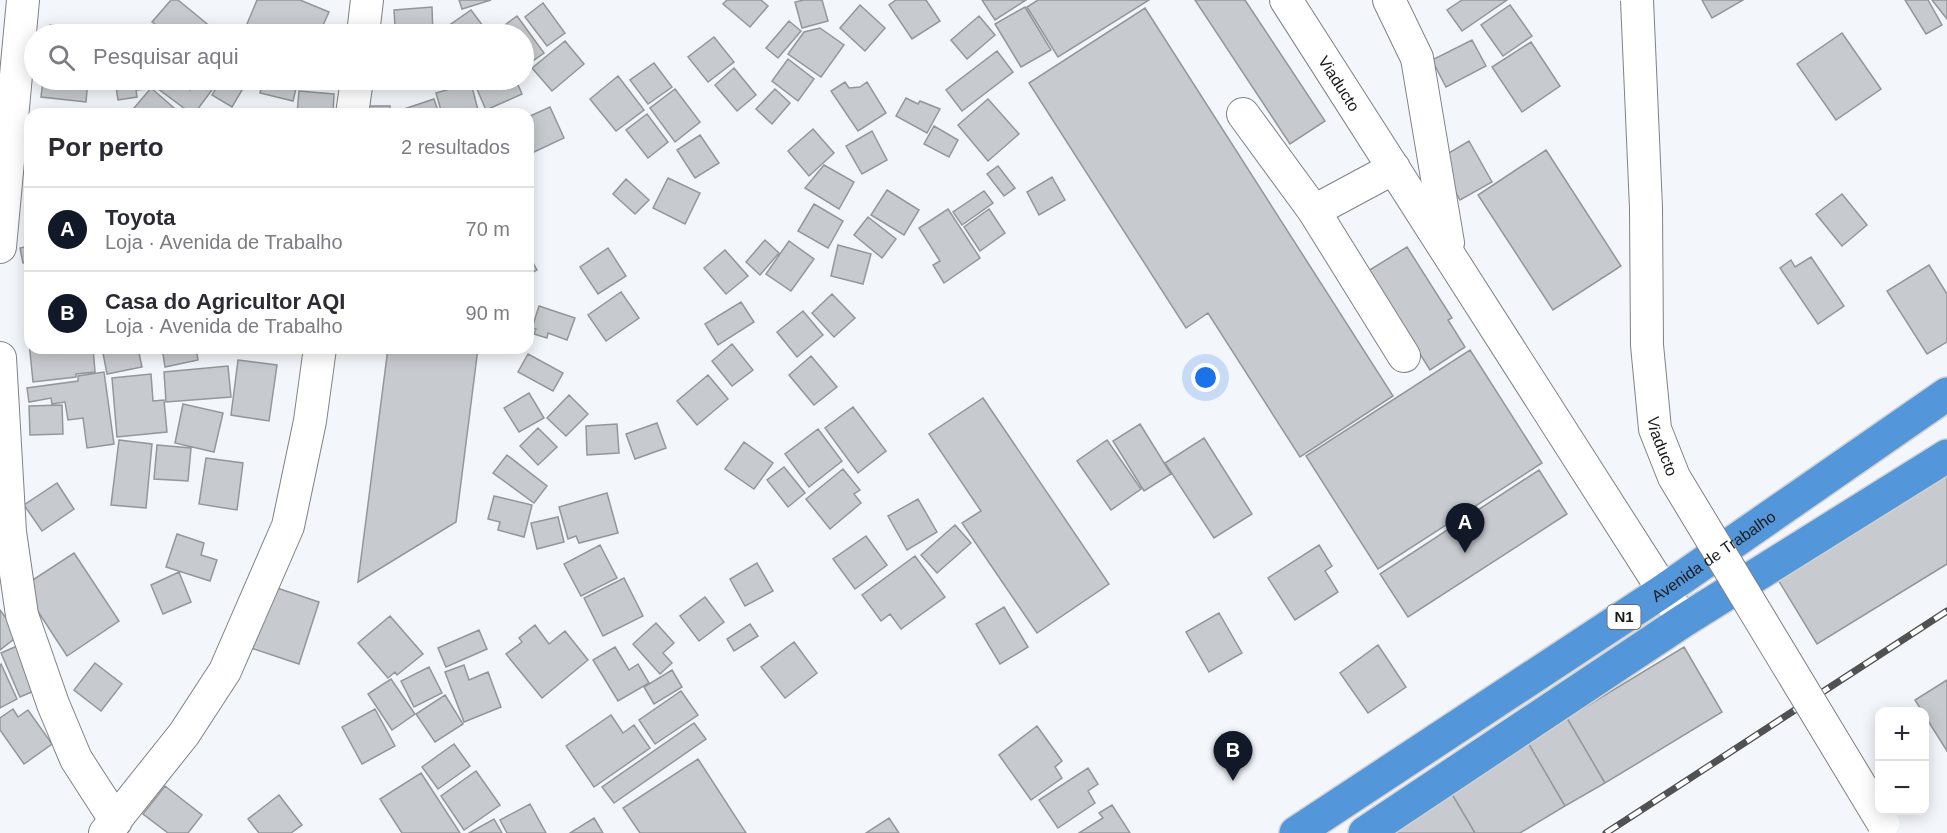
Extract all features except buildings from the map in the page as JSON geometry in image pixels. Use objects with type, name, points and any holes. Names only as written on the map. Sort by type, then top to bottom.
[{"type":"highway","name":"Avenida de Trabalho","points":[[1296,833],[1663,591],[1947,394]]},
{"type":"highway","name":"N1","points":[[1365,833],[1683,621],[1947,456]]},
{"type":"street","points":[[0,247],[23,0]]},
{"type":"street","points":[[364,24],[367,0]]},
{"type":"street","name":"Viaducto","points":[[1286,0],[1683,621]]},
{"type":"street","points":[[1389,0],[1417,58],[1450,255]]},
{"type":"street","name":"Viaducto","points":[[1638,0],[1646,208],[1647,345],[1655,429],[1674,477],[1885,828]]},
{"type":"street","points":[[353,108],[356,90]]},
{"type":"street","points":[[1243,114],[1314,211],[1404,356]]},
{"type":"street","points":[[1314,211],[1394,168]]},
{"type":"street","points":[[0,358],[10,532],[11,606],[76,759],[111,827],[184,734],[225,671],[288,526],[310,421],[319,354]]},
{"type":"railway","points":[[1606,833],[1947,611]]},
{"type":"place","name":"Toyota","points":[[1465,553]]},
{"type":"place","name":"Casa do Agricultor AQI","points":[[1233,781]]}]
